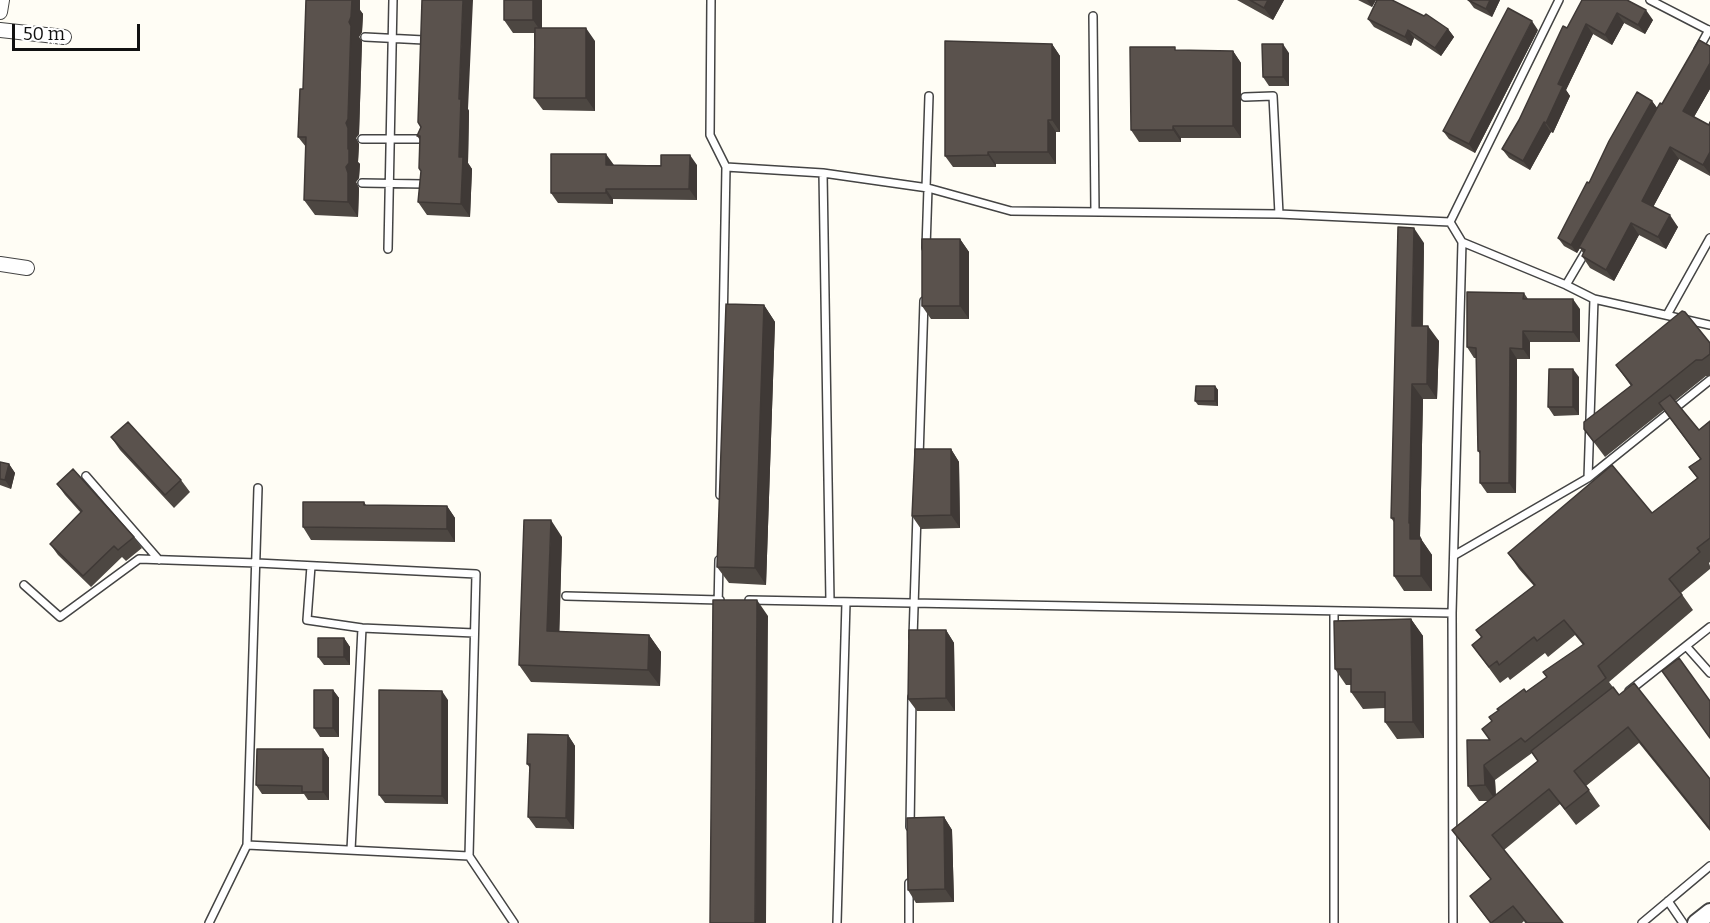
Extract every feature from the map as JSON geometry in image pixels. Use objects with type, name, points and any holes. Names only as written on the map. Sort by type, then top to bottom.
[{"type":"street","points":[[0,12],[2,0]]},
{"type":"street","points":[[0,30],[63,37]]},
{"type":"street","points":[[0,264],[27,268]]},
{"type":"street","points":[[1696,923],[1710,912]]},
{"type":"lane","points":[[388,249],[393,0]]},
{"type":"lane","points":[[711,0],[710,135],[726,167],[720,506]]},
{"type":"lane","points":[[1450,222],[1559,0]]},
{"type":"lane","points":[[1650,0],[1710,31],[1692,61]]},
{"type":"lane","points":[[1093,16],[1095,213]]},
{"type":"lane","points":[[365,37],[424,40]]},
{"type":"lane","points":[[926,259],[929,96]]},
{"type":"lane","points":[[1245,97],[1273,96],[1279,214]]},
{"type":"lane","points":[[362,139],[424,139]]},
{"type":"lane","points":[[726,167],[823,173],[927,188],[1011,212],[1279,214],[1450,222]]},
{"type":"lane","points":[[823,173],[830,601]]},
{"type":"lane","points":[[362,183],[424,184]]},
{"type":"lane","points":[[1450,222],[1462,242],[1452,613],[1453,923]]},
{"type":"lane","points":[[1667,315],[1710,238]]},
{"type":"lane","points":[[1462,242],[1594,299],[1710,326]]},
{"type":"lane","points":[[1566,285],[1589,245]]},
{"type":"lane","points":[[918,461],[924,294]]},
{"type":"lane","points":[[1588,478],[1594,299]]},
{"type":"lane","points":[[1455,555],[1588,478],[1710,380]]},
{"type":"lane","points":[[86,476],[159,560]]},
{"type":"lane","points":[[209,923],[247,845],[258,488]]},
{"type":"lane","points":[[913,651],[917,508]]},
{"type":"lane","points":[[718,612],[719,553]]},
{"type":"lane","points":[[24,585],[60,617],[139,559],[476,574],[469,856],[514,923]]},
{"type":"lane","points":[[311,566],[307,620],[362,628],[474,633]]},
{"type":"lane","points":[[566,596],[729,600]]},
{"type":"lane","points":[[740,600],[1452,613]]},
{"type":"lane","points":[[837,923],[846,602]]},
{"type":"lane","points":[[1334,611],[1334,923]]},
{"type":"lane","points":[[1622,696],[1710,627]]},
{"type":"lane","points":[[351,850],[362,628]]},
{"type":"lane","points":[[1686,646],[1710,673]]},
{"type":"lane","points":[[910,840],[912,686]]},
{"type":"lane","points":[[247,845],[469,856]]},
{"type":"lane","points":[[1642,923],[1710,866]]},
{"type":"lane","points":[[909,876],[909,923]]},
{"type":"lane","points":[[1668,901],[1683,923]]},
{"type":"building","points":[[306,0],[352,0],[349,22],[351,26],[346,123],[349,149],[349,163],[346,167],[348,202],[304,200],[306,137],[298,137],[300,89],[303,89]]},
{"type":"building","points":[[422,0],[463,0],[459,99],[461,99],[459,157],[463,157],[461,204],[418,202],[421,171],[419,168],[420,136],[417,136],[421,127],[418,122]]},
{"type":"building","points":[[504,0],[533,0],[533,20],[504,20]]},
{"type":"building","points":[[1250,0],[1268,0],[1264,8]]},
{"type":"building","points":[[1377,0],[1392,0],[1424,16],[1426,14],[1448,29],[1435,48],[1408,30],[1405,37],[1368,19]]},
{"type":"building","points":[[1468,0],[1490,0],[1486,9]]},
{"type":"building","points":[[1582,0],[1627,0],[1646,10],[1638,25],[1617,13],[1605,35],[1586,24],[1558,84],[1563,86],[1546,123],[1544,122],[1523,161],[1502,149],[1519,120],[1563,26],[1567,28]]},
{"type":"building","points":[[1508,8],[1532,21],[1469,144],[1443,131]]},
{"type":"building","points":[[535,28],[586,28],[586,98],[534,98]]},
{"type":"building","points":[[1699,40],[1710,46],[1710,63],[1683,111],[1709,125],[1710,122],[1710,152],[1703,165],[1670,147],[1642,201],[1670,215],[1658,237],[1631,223],[1606,270],[1582,256],[1585,250],[1579,247],[1660,103],[1662,104]]},
{"type":"building","points":[[945,41],[1052,44],[1052,120],[1048,120],[1048,152],[988,152],[988,155],[945,156]]},
{"type":"building","points":[[1262,44],[1283,44],[1283,77],[1263,77]]},
{"type":"building","points":[[1130,47],[1233,51],[1233,126],[1173,126],[1173,130],[1131,130]]},
{"type":"building","points":[[1637,92],[1652,101],[1571,245],[1558,238]]},
{"type":"building","points":[[551,154],[606,154],[606,165],[661,166],[661,155],[690,155],[689,189],[606,189],[606,193],[551,193]]},
{"type":"building","points":[[1398,227],[1414,228],[1412,326],[1428,326],[1427,384],[1412,384],[1409,523],[1410,539],[1421,539],[1421,576],[1394,576],[1394,518],[1391,518]]},
{"type":"building","points":[[922,239],[960,239],[960,306],[922,306]]},
{"type":"building","points":[[1467,292],[1524,293],[1523,299],[1573,299],[1573,332],[1523,331],[1523,349],[1510,348],[1509,483],[1480,483],[1476,348],[1467,347]]},
{"type":"building","points":[[726,304],[764,305],[755,568],[717,567]]},
{"type":"building","points":[[1682,311],[1710,343],[1710,354],[1702,360],[1696,360],[1594,442],[1584,429],[1584,422],[1632,385],[1616,365]]},
{"type":"building","points":[[1549,369],[1573,369],[1573,407],[1548,407]]},
{"type":"building","points":[[1196,386],[1215,386],[1215,401],[1195,401]]},
{"type":"building","points":[[1670,395],[1699,430],[1710,421],[1710,538],[1697,548],[1700,552],[1669,579],[1682,595],[1598,666],[1606,678],[1525,742],[1521,738],[1484,765],[1485,785],[1468,786],[1467,740],[1490,740],[1482,729],[1492,721],[1489,717],[1524,689],[1526,692],[1547,677],[1543,672],[1584,644],[1564,620],[1537,641],[1534,637],[1499,665],[1497,661],[1489,667],[1472,645],[1482,637],[1476,630],[1535,585],[1508,553],[1612,465],[1652,513],[1698,478],[1689,467],[1701,459],[1659,403]]},
{"type":"building","points":[[128,422],[181,480],[165,495],[111,437]]},
{"type":"building","points":[[915,449],[951,449],[951,515],[912,516]]},
{"type":"building","points":[[0,462],[9,464],[5,480],[0,479]]},
{"type":"building","points":[[73,469],[134,537],[118,550],[114,546],[83,576],[50,544],[82,511],[57,484]]},
{"type":"building","points":[[303,502],[447,506],[447,529],[303,527]]},
{"type":"building","points":[[524,520],[551,520],[547,631],[649,635],[648,670],[519,665]]},
{"type":"building","points":[[713,600],[757,600],[755,923],[710,923]]},
{"type":"building","points":[[1411,619],[1413,722],[1385,722],[1385,692],[1351,692],[1351,669],[1335,669],[1334,621]]},
{"type":"building","points":[[909,630],[946,630],[946,698],[908,699]]},
{"type":"building","points":[[318,638],[344,638],[344,657],[318,657]]},
{"type":"building","points":[[1679,658],[1710,701],[1710,738],[1662,671]]},
{"type":"building","points":[[1634,683],[1710,779],[1710,829],[1628,727],[1574,771],[1589,790],[1565,809],[1549,789],[1492,835],[1563,923],[1527,923],[1513,906],[1491,923],[1470,896],[1491,879],[1452,830],[1538,761],[1531,751],[1613,687],[1619,695]]},
{"type":"building","points":[[314,690],[333,690],[333,728],[314,728]]},
{"type":"building","points":[[379,690],[442,691],[442,796],[379,795]]},
{"type":"building","points":[[528,734],[568,735],[566,818],[528,817],[530,764],[527,764]]},
{"type":"building","points":[[257,749],[323,749],[323,792],[302,792],[302,786],[256,785]]},
{"type":"building","points":[[944,817],[945,889],[908,890],[907,818]]}]
